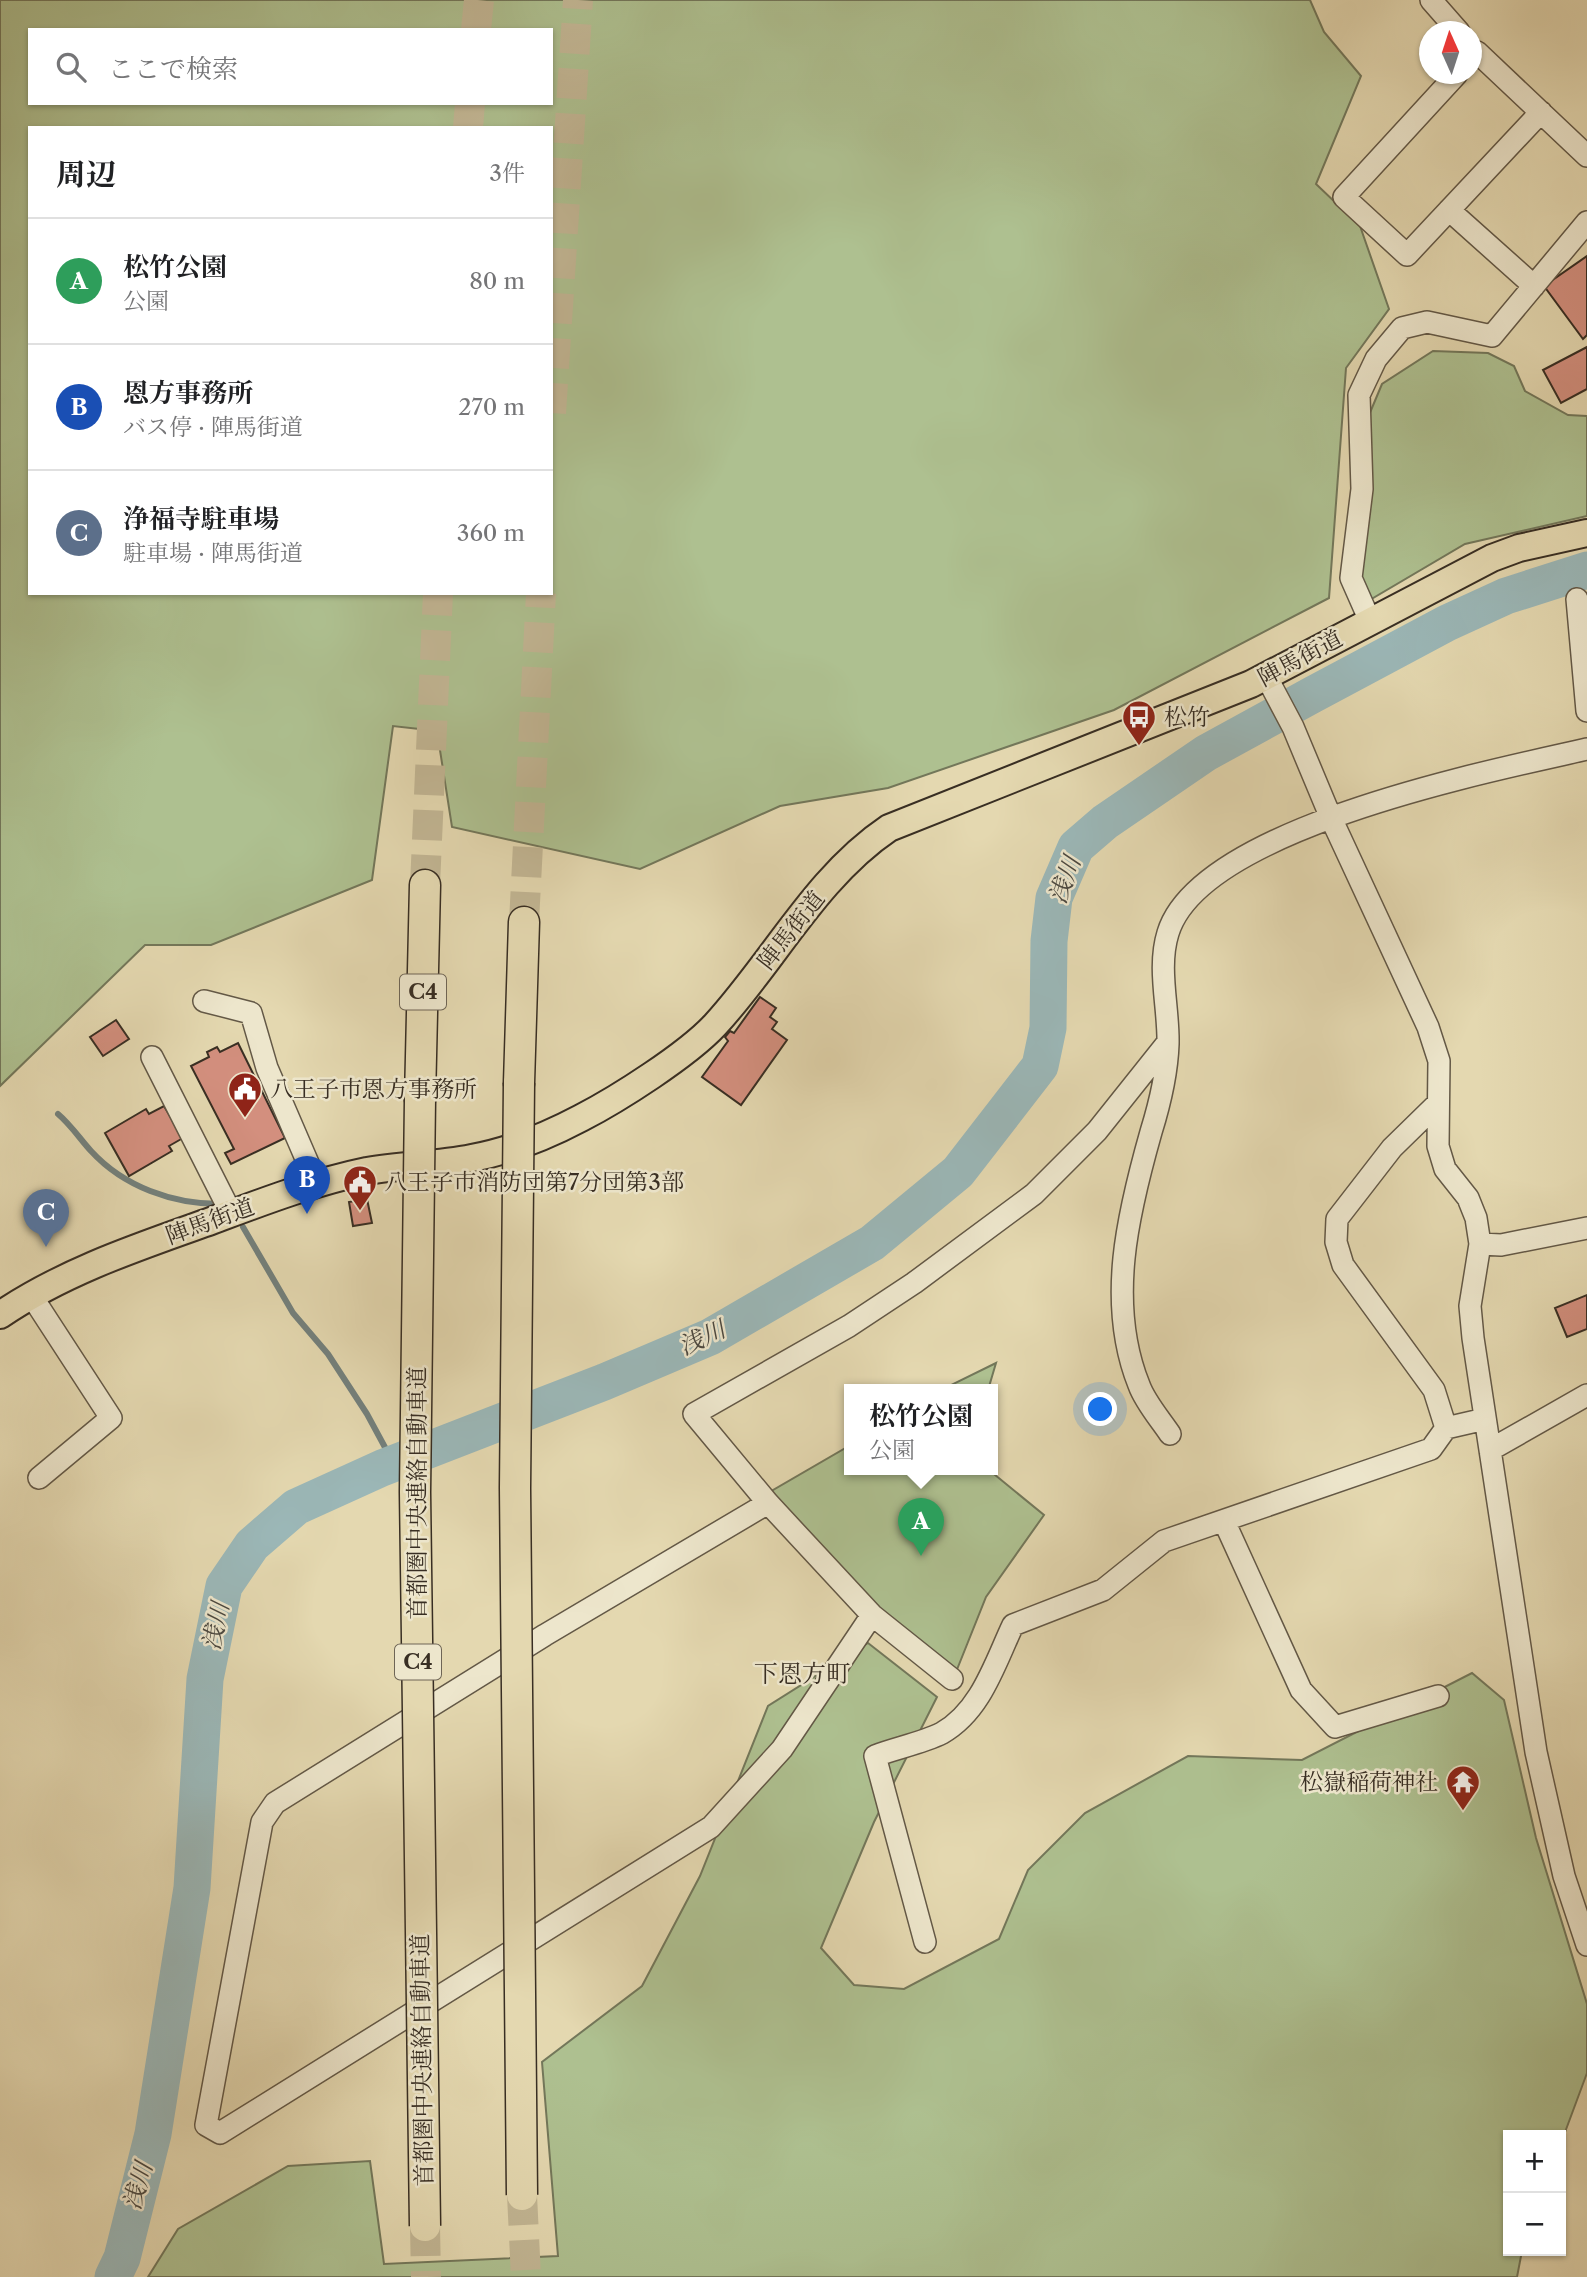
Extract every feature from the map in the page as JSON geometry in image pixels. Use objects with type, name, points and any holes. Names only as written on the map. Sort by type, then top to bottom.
[{"type":"highway","name":"首都圏中央連絡自動車道","points":[[425,885],[415,1492],[425,2226]]},
{"type":"highway","points":[[522,2195],[515,1488],[519,1083],[524,922]]},
{"type":"main road","name":"陣馬街道","points":[[0,1315],[31,1294],[108,1258],[317,1184],[368,1171],[471,1158],[544,1137],[584,1117],[672,1059],[713,1027],[835,874],[859,848],[889,828],[1269,682],[1370,621],[1492,558],[1519,548],[1587,533]]},
{"type":"street","points":[[1431,0],[1449,21]]},
{"type":"street","points":[[1482,60],[1587,156]]},
{"type":"street","points":[[1448,84],[1344,197],[1407,255],[1541,112]]},
{"type":"street","points":[[1449,210],[1534,286]]},
{"type":"street","points":[[1370,621],[1351,578],[1362,489],[1359,395],[1376,359],[1402,328],[1427,323],[1492,336],[1587,222]]},
{"type":"street","points":[[1577,599],[1583,640],[1587,711]]},
{"type":"street","points":[[1269,682],[1293,727],[1331,818],[1428,1027],[1439,1061],[1436,1105],[1438,1146],[1445,1169],[1468,1198],[1476,1218],[1480,1244],[1471,1306],[1485,1419],[1536,1752],[1564,1876],[1587,1945]]},
{"type":"street","points":[[1170,1434],[1140,1389],[1129,1357],[1123,1312],[1124,1249],[1130,1210],[1160,1102],[1168,1042],[1164,960],[1168,934],[1175,918],[1200,890],[1239,859],[1331,818],[1408,790],[1587,749]]},
{"type":"street","points":[[204,1001],[251,1013],[267,1068],[317,1184]]},
{"type":"street","points":[[952,1679],[872,1615],[768,1503],[694,1414],[849,1326],[914,1283],[1034,1194],[1097,1131],[1168,1042]]},
{"type":"street","points":[[152,1057],[231,1213]]},
{"type":"street","points":[[1436,1105],[1392,1148],[1337,1219],[1336,1242],[1343,1265],[1434,1390],[1446,1428]]},
{"type":"street","points":[[1480,1244],[1501,1245],[1587,1228]]},
{"type":"street","points":[[31,1294],[111,1418],[38,1478]]},
{"type":"street","points":[[1490,1450],[1587,1395]]},
{"type":"street","points":[[925,1942],[875,1756],[941,1733],[962,1719],[976,1702],[1013,1625],[1103,1590],[1164,1541],[1431,1449],[1446,1428],[1485,1419]]},
{"type":"street","points":[[768,1503],[545,1635],[275,1802],[262,1822],[206,2125],[220,2133],[711,1827],[782,1749],[872,1615]]},
{"type":"street","points":[[1224,1521],[1301,1690],[1335,1727],[1438,1696]]},
{"type":"green space","points":[[0,0],[1310,0],[1324,32],[1361,76],[1316,184],[1360,226],[1389,309],[1346,368],[1329,598],[1114,710],[888,788],[780,806],[640,869],[452,827],[437,731],[393,726],[372,880],[211,945],[145,945],[0,1086]]},
{"type":"green space","points":[[1433,351],[1488,353],[1514,366],[1525,391],[1568,415],[1587,416],[1587,516],[1465,544],[1368,601],[1359,570],[1372,470],[1369,415],[1382,384]]},
{"type":"green space","points":[[996,1363],[990,1384],[953,1384]]},
{"type":"green space","points":[[844,1449],[844,1475],[995,1475],[1044,1515],[986,1597],[956,1672],[877,1611],[768,1493]]},
{"type":"green space","points":[[868,1643],[937,1697],[874,1822],[821,1948],[854,1985],[904,1989],[999,1939],[1028,1870],[1085,1813],[1188,1756],[1302,1760],[1472,1673],[1504,1700],[1536,1838],[1587,2004],[1587,2073],[1566,2130],[1503,2130],[1503,2256],[1521,2256],[1517,2277],[148,2277],[178,2229],[288,2166],[370,2161],[384,2264],[558,2256],[542,2062],[642,1986],[700,1876],[768,1706]]},
{"type":"building","points":[[1587,256],[1587,335],[1583,339],[1544,286]]},
{"type":"building","points":[[1587,347],[1587,389],[1561,403],[1543,370]]},
{"type":"building","points":[[760,997],[776,1008],[770,1017],[777,1022],[772,1029],[787,1040],[741,1105],[702,1077],[728,1041],[725,1037],[730,1031],[734,1033]]},
{"type":"building","points":[[116,1020],[129,1039],[103,1056],[90,1037]]},
{"type":"building","points":[[238,1043],[285,1138],[231,1164],[225,1153],[234,1149],[191,1066],[209,1057],[207,1052],[217,1047],[220,1052]]},
{"type":"building","points":[[164,1106],[183,1138],[169,1146],[172,1151],[129,1176],[105,1133],[146,1109],[149,1114]]},
{"type":"building","name":"八王子市消防団第7分団第3部","points":[[367,1199],[372,1223],[353,1226],[349,1202]]},
{"type":"building","points":[[1587,1295],[1587,1329],[1567,1337],[1555,1308]]},
{"type":"waterway","name":"浅川","points":[[113,2277],[122,2258],[153,2134],[192,1888],[205,1679],[224,1586],[252,1545],[296,1507],[382,1468],[604,1382],[710,1337],[872,1243],[958,1172],[1040,1066],[1048,1028],[1049,941],[1054,898],[1076,847],[1105,822],[1206,753],[1312,695],[1447,623],[1506,596],[1587,570]]},
{"type":"waterway","points":[[58,1114],[104,1164],[134,1184],[167,1197],[220,1204]]},
{"type":"waterway","points":[[243,1227],[293,1313],[328,1354],[367,1414],[394,1464]]},
{"type":"tunnel","points":[[476,28],[479,0]]},
{"type":"tunnel","points":[[553,382],[578,0]]},
{"type":"tunnel","points":[[468,126],[470,105]]},
{"type":"tunnel","points":[[425,885],[438,595]]},
{"type":"tunnel","points":[[524,922],[541,595]]},
{"type":"tunnel","points":[[522,2195],[526,2277]]},
{"type":"tunnel","points":[[425,2226],[426,2277]]},
{"type":"place","name":"松竹","points":[[1139,747]]},
{"type":"place","name":"八王子市恩方事務所","points":[[245,1119]]},
{"type":"place","name":"八王子市消防団第7分団第3部","points":[[360,1212]]},
{"type":"place","name":"恩方事務所","points":[[307,1214]]},
{"type":"place","name":"浄福寺駐車場","points":[[46,1247]]},
{"type":"place","name":"松竹公園","points":[[921,1556]]},
{"type":"place","name":"松嶽稲荷神社","points":[[1463,1812]]},
{"type":"district","name":"下恩方町","points":[[802,1674]]}]
